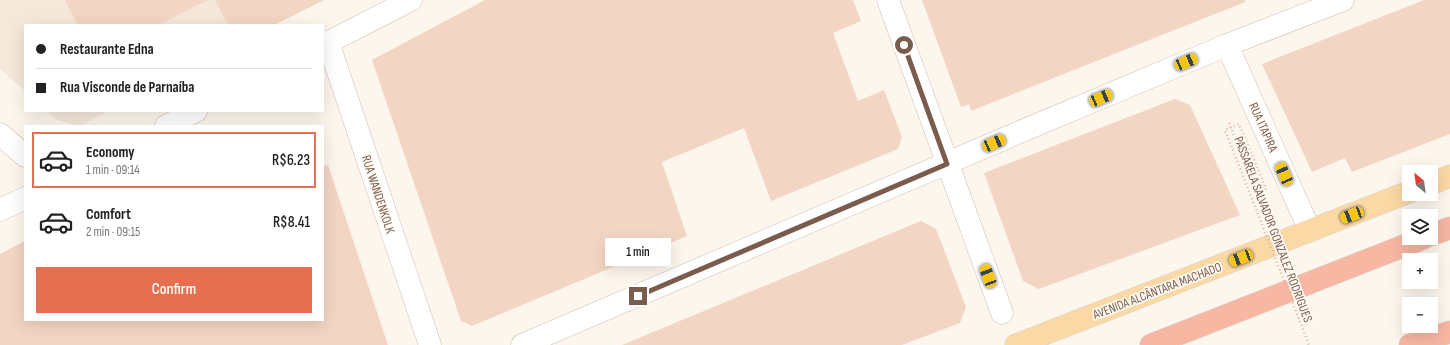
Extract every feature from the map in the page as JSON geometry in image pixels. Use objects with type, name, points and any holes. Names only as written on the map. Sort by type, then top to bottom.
[{"type":"highway","points":[[1438,232],[1450,228]]},
{"type":"highway","points":[[1151,345],[1406,245]]},
{"type":"highway","points":[[1410,345],[1450,332]]},
{"type":"main road","points":[[1438,181],[1450,176]]},
{"type":"main road","name":"AVENIDA ALCÂNTARA MACHADO","points":[[1016,345],[1402,195]]},
{"type":"street","points":[[326,44],[411,0]]},
{"type":"street","points":[[888,0],[1002,313]]},
{"type":"street","points":[[522,345],[1227,45],[1343,0]]},
{"type":"street","name":"RUA WANDENKOLK","points":[[326,44],[430,345]]},
{"type":"street","name":"RUA ITAPIRA","points":[[1227,45],[1310,231]]},
{"type":"street","points":[[168,125],[194,112]]},
{"type":"street","points":[[0,134],[24,155]]},
{"type":"street","points":[[0,210],[24,198]]},
{"type":"path","name":"PASSARELA SALVADOR GONZALEZ RODRIGUES","points":[[1235,139],[1258,194],[1266,189],[1239,124],[1225,130],[1309,345]]},
{"type":"shaded area","points":[[0,0],[324,0],[276,24],[24,24],[24,90],[0,69]]},
{"type":"shaded area","points":[[48,112],[106,112],[82,125],[57,120]]},
{"type":"building","points":[[65,0],[208,0],[160,24],[77,24]]},
{"type":"building","points":[[215,0],[324,0],[276,24],[227,24]]},
{"type":"building","points":[[485,0],[853,0],[861,21],[833,33],[858,101],[884,90],[902,137],[898,149],[771,201],[744,128],[662,162],[687,236],[472,326],[461,321],[372,60]]},
{"type":"building","points":[[922,0],[1245,0],[1245,2],[971,111],[969,104],[961,107]]},
{"type":"building","points":[[1424,0],[1450,0],[1450,134],[1352,172],[1345,158],[1312,172],[1262,64]]},
{"type":"building","points":[[1175,99],[1190,105],[1240,215],[1039,289],[1023,281],[984,173]]},
{"type":"building","points":[[328,165],[388,345],[0,345],[0,254],[24,242],[24,321],[324,321],[324,166]]},
{"type":"building","points":[[921,221],[936,229],[966,307],[960,323],[902,345],[622,345]]},
{"type":"route","points":[[638,296],[947,164],[904,45]]}]
